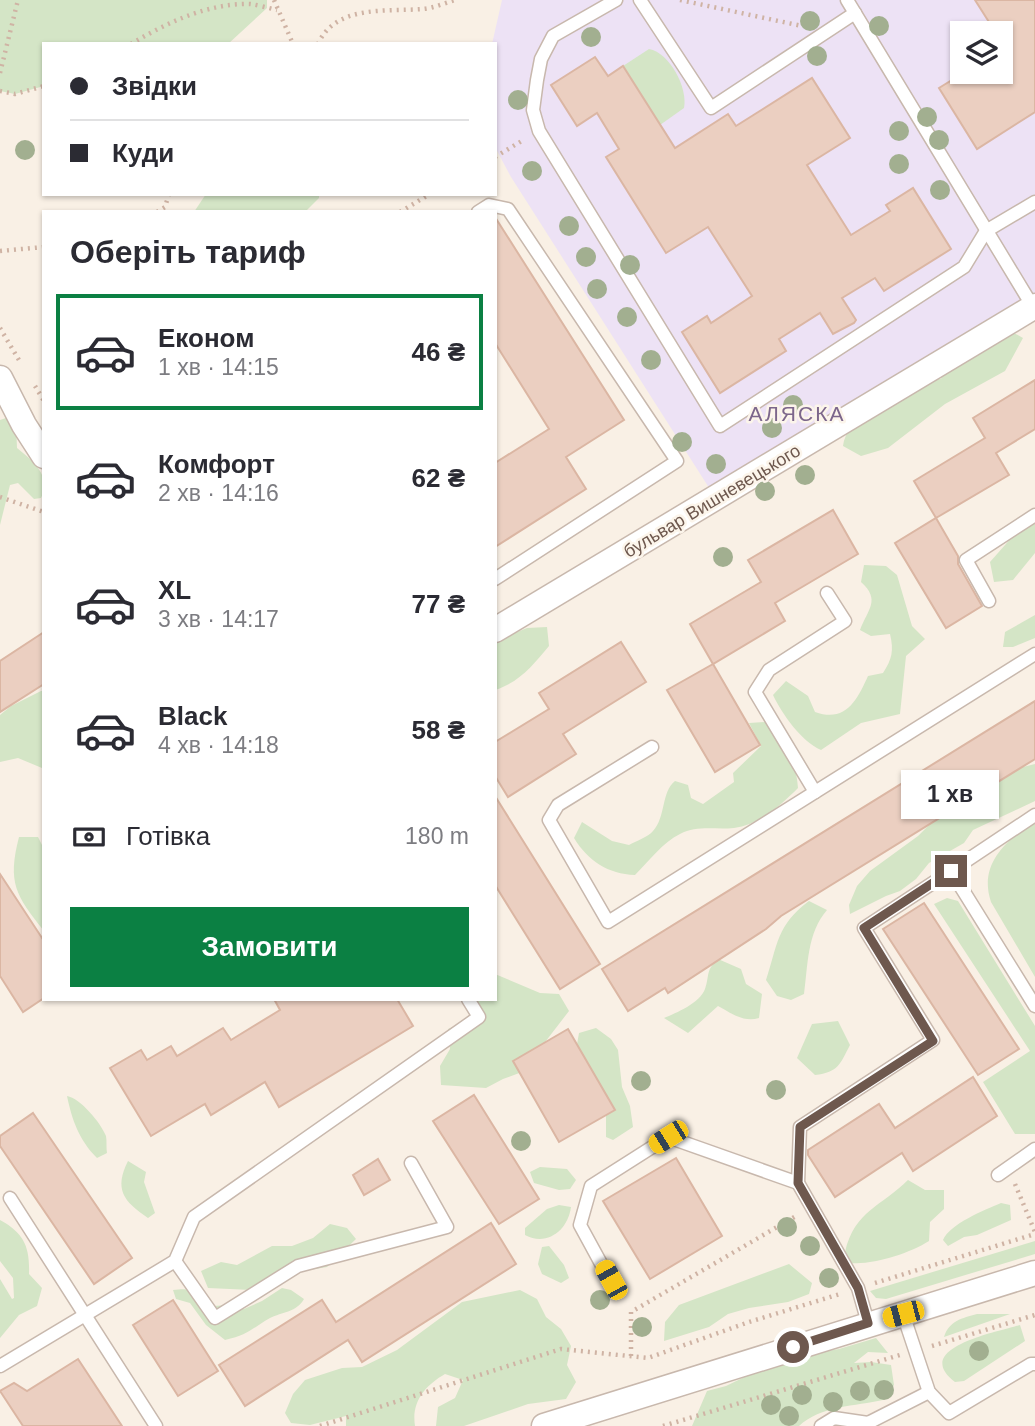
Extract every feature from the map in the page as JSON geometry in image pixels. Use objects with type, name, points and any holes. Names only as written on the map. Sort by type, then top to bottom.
[{"type":"street","name":"бульвар Вишневецького","points":[[497,629],[1034,308]]},
{"type":"street","points":[[0,378],[42,453]]},
{"type":"street","points":[[547,1426],[868,1323],[1035,1273]]},
{"type":"lane","points":[[616,0],[553,36],[541,59],[533,110],[539,131],[720,426],[964,267],[986,231],[1035,202]]},
{"type":"lane","points":[[640,0],[711,108],[855,13]]},
{"type":"lane","points":[[847,0],[1034,308]]},
{"type":"lane","points":[[481,210],[489,205],[508,209],[677,461],[497,578]]},
{"type":"lane","points":[[989,601],[966,560],[1035,515]]},
{"type":"lane","points":[[815,792],[755,692],[769,670],[845,621],[827,593]]},
{"type":"lane","points":[[652,747],[558,805],[549,820],[608,922],[1035,653]]},
{"type":"lane","points":[[868,1323],[858,1288],[798,1183],[800,1127],[933,1041],[864,928],[1035,815]]},
{"type":"lane","points":[[951,871],[1035,1006]]},
{"type":"lane","points":[[0,1366],[175,1261],[194,1217],[479,1017],[469,1001]]},
{"type":"lane","points":[[611,1280],[580,1225],[591,1186],[668,1137],[798,1183]]},
{"type":"lane","points":[[1003,1171],[1035,1149]]},
{"type":"lane","points":[[175,1261],[215,1318],[298,1266],[447,1227],[411,1163]]},
{"type":"lane","points":[[10,1198],[156,1426]]},
{"type":"lane","points":[[903,1314],[929,1392],[950,1413],[1035,1364]]},
{"type":"lane","points":[[821,1426],[834,1418],[868,1423],[929,1392]]},
{"type":"path","points":[[0,73],[18,0]]},
{"type":"path","points":[[274,0],[292,42]]},
{"type":"path","points":[[319,42],[323,33],[347,18],[372,10],[426,9],[455,0]]},
{"type":"path","points":[[680,0],[827,31]]},
{"type":"path","points":[[134,42],[156,29],[207,9],[250,4],[277,10]]},
{"type":"path","points":[[0,91],[16,94],[42,87]]},
{"type":"path","points":[[497,155],[539,131]]},
{"type":"path","points":[[403,210],[427,196]]},
{"type":"path","points":[[0,251],[42,247]]},
{"type":"path","points":[[0,497],[42,511]]},
{"type":"path","points":[[320,1426],[561,1349],[649,1357],[749,1322],[1035,1233],[1003,1171]]},
{"type":"path","points":[[631,1356],[631,1312],[812,1207]]},
{"type":"path","points":[[663,1426],[1035,1315]]},
{"type":"shaded area","points":[[502,0],[1035,0],[1035,293],[713,494],[511,177],[497,151],[497,42],[492,42]]},
{"type":"green space","points":[[0,0],[267,0],[267,8],[230,42],[42,42],[42,87],[15,94],[0,91]]},
{"type":"green space","points":[[649,49],[664,57],[676,72],[685,100],[684,108],[660,125],[623,66]]},
{"type":"green space","points":[[205,196],[319,196],[307,210],[195,210]]},
{"type":"green space","points":[[1014,333],[1023,338],[1005,371],[945,404],[888,448],[861,456],[843,446],[846,436],[860,415],[909,371],[941,379],[949,357],[996,342]]},
{"type":"green space","points":[[9,417],[16,422],[17,448],[39,470],[42,476],[42,495],[34,499],[18,483],[10,485],[0,525],[0,420]]},
{"type":"green space","points":[[1035,511],[1035,553],[1013,580],[994,582],[990,562]]},
{"type":"green space","points":[[864,565],[886,566],[897,575],[912,626],[925,639],[906,656],[900,714],[861,723],[821,750],[793,727],[773,695],[786,681],[808,696],[815,712],[835,714],[842,712],[855,701],[868,676],[883,673],[891,655],[890,634],[871,636],[860,630],[872,600],[861,582]]},
{"type":"green space","points":[[1035,615],[1035,638],[1013,647],[1003,647],[1005,632]]},
{"type":"green space","points":[[547,627],[549,646],[519,678],[497,689],[497,640],[527,628]]},
{"type":"green space","points":[[42,691],[42,768],[18,758],[0,762],[0,715],[11,706]]},
{"type":"green space","points":[[765,722],[789,751],[798,788],[761,819],[734,828],[686,831],[662,847],[635,875],[616,872],[600,865],[592,860],[574,838],[582,822],[612,841],[629,845],[645,837],[657,825],[667,791],[675,781],[688,785],[691,798],[703,804],[734,782],[733,773],[761,746],[749,723]]},
{"type":"green space","points":[[1035,764],[1035,801],[973,830],[964,843],[929,863],[916,879],[900,891],[850,914],[849,905],[857,886],[870,871],[918,836],[932,822],[1015,769]]},
{"type":"green space","points":[[1035,819],[1035,977],[991,902],[988,876],[992,864],[1005,845]]},
{"type":"green space","points":[[19,837],[38,837],[42,845],[42,928],[16,888],[15,853]]},
{"type":"green space","points":[[947,898],[958,901],[1035,1026],[1035,1134],[1015,1134],[983,1082],[1030,1051],[934,904]]},
{"type":"green space","points":[[809,901],[827,910],[812,939],[804,994],[791,1000],[777,996],[766,980],[784,927]]},
{"type":"green space","points":[[718,959],[741,969],[746,984],[762,994],[759,1018],[743,1018],[718,1006],[688,1033],[664,1018],[698,999],[705,989],[709,970]]},
{"type":"green space","points":[[497,975],[540,993],[559,994],[569,1011],[522,1072],[486,1088],[441,1085],[440,1066],[450,1049],[448,1029],[466,1021],[474,1001],[497,1001]]},
{"type":"green space","points":[[838,1021],[850,1045],[838,1066],[829,1072],[815,1075],[797,1058],[812,1024]]},
{"type":"green space","points":[[596,1028],[611,1039],[618,1050],[622,1087],[630,1106],[633,1127],[613,1140],[606,1137],[606,1111],[576,1050],[579,1033]]},
{"type":"green space","points":[[67,1096],[84,1106],[100,1125],[106,1136],[107,1153],[97,1158],[85,1144],[74,1121]]},
{"type":"green space","points":[[128,1161],[146,1172],[144,1182],[155,1213],[148,1218],[132,1206],[123,1194],[122,1179]]},
{"type":"green space","points":[[540,1167],[567,1169],[576,1180],[570,1189],[559,1190],[534,1183],[530,1172]]},
{"type":"green space","points":[[908,1180],[925,1190],[944,1190],[944,1209],[930,1222],[929,1241],[892,1257],[851,1263],[845,1252],[855,1227],[870,1210]]},
{"type":"green space","points":[[1001,1203],[1010,1205],[1011,1220],[977,1235],[964,1237],[948,1246],[943,1240],[960,1223]]},
{"type":"green space","points":[[559,1205],[571,1207],[561,1229],[541,1239],[525,1235],[525,1228],[547,1209]]},
{"type":"green space","points":[[0,1220],[15,1230],[24,1242],[29,1274],[42,1288],[37,1306],[19,1315],[0,1338],[0,1279],[12,1299],[14,1298],[13,1278],[0,1261]]},
{"type":"green space","points":[[330,1224],[347,1228],[356,1239],[327,1267],[281,1275],[252,1290],[208,1288],[201,1271],[221,1262],[237,1265],[272,1246],[292,1246],[313,1238]]},
{"type":"green space","points":[[1035,1241],[1035,1254],[886,1299],[876,1298],[870,1291]]},
{"type":"green space","points":[[549,1246],[564,1265],[569,1278],[561,1283],[542,1274],[538,1264],[542,1247]]},
{"type":"green space","points":[[789,1264],[812,1283],[809,1294],[788,1302],[728,1314],[709,1327],[664,1341],[665,1322],[679,1305]]},
{"type":"green space","points":[[282,1288],[291,1290],[304,1299],[293,1309],[270,1318],[244,1334],[225,1340],[206,1325],[190,1303],[176,1299],[173,1290],[186,1289],[196,1292],[213,1306],[230,1305],[244,1309]]},
{"type":"green space","points":[[520,1290],[537,1299],[546,1317],[561,1329],[571,1346],[567,1365],[576,1382],[566,1399],[528,1404],[464,1426],[436,1426],[438,1407],[455,1398],[463,1380],[445,1374],[421,1395],[415,1409],[415,1426],[346,1426],[346,1416],[310,1425],[291,1423],[285,1413],[293,1394],[305,1380],[342,1368],[362,1367],[397,1350],[462,1302]]},
{"type":"green space","points":[[977,1314],[1010,1314],[944,1337],[953,1324]]},
{"type":"green space","points":[[1020,1325],[1025,1341],[964,1381],[955,1382],[944,1370],[943,1360],[962,1343]]},
{"type":"green space","points":[[876,1338],[888,1353],[868,1352],[854,1363],[891,1365],[894,1385],[883,1400],[817,1414],[799,1426],[692,1426],[707,1391],[799,1356],[839,1349]]},
{"type":"building","points":[[975,0],[1035,0],[1035,112],[977,149],[939,88],[950,81],[950,84],[1013,84],[1013,21],[988,21]]},
{"type":"building","points":[[595,57],[608,76],[623,66],[675,148],[728,114],[736,126],[812,78],[850,138],[807,165],[851,235],[890,211],[886,205],[913,188],[951,249],[884,291],[875,278],[842,298],[856,320],[854,323],[833,334],[820,313],[779,339],[786,351],[720,393],[682,332],[707,316],[711,323],[752,296],[708,227],[666,253],[606,157],[619,149],[597,113],[577,126],[551,85]]},
{"type":"building","points":[[497,220],[624,420],[566,457],[586,489],[497,546],[497,462],[549,429],[497,346]]},
{"type":"building","points":[[1035,380],[1035,429],[996,453],[1009,475],[936,518],[914,481],[985,438],[973,418]]},
{"type":"building","points":[[833,510],[858,554],[775,603],[785,621],[713,664],[690,624],[761,582],[748,560]]},
{"type":"building","points":[[936,518],[982,606],[946,628],[895,543]]},
{"type":"building","points":[[42,633],[42,685],[0,712],[0,661]]},
{"type":"building","points":[[621,642],[646,682],[563,734],[576,754],[508,797],[497,779],[497,741],[549,709],[539,693]]},
{"type":"building","points":[[713,664],[760,745],[715,772],[667,690]]},
{"type":"building","points":[[1035,701],[1035,759],[781,916],[766,929],[668,993],[665,988],[628,1011],[602,969]]},
{"type":"building","points":[[497,799],[600,964],[560,989],[497,888]]},
{"type":"building","points":[[0,874],[42,938],[42,999],[23,1012],[0,976]]},
{"type":"building","points":[[924,903],[1019,1049],[978,1075],[883,929]]},
{"type":"building","points":[[275,1001],[398,1001],[413,1026],[279,1107],[265,1082],[211,1115],[205,1104],[151,1136],[110,1068],[141,1050],[147,1060],[171,1046],[177,1056],[223,1028],[231,1040],[280,1010]]},
{"type":"building","points":[[568,1029],[615,1110],[559,1142],[513,1061]]},
{"type":"building","points":[[973,1077],[997,1116],[913,1171],[902,1153],[835,1197],[808,1155],[808,1150],[879,1104],[895,1128]]},
{"type":"building","points":[[474,1095],[539,1199],[499,1224],[433,1121]]},
{"type":"building","points":[[33,1113],[132,1258],[94,1284],[0,1146],[0,1136]]},
{"type":"building","points":[[676,1158],[722,1236],[650,1279],[603,1201]]},
{"type":"building","points":[[378,1159],[390,1180],[364,1195],[353,1175]]},
{"type":"building","points":[[491,1223],[516,1264],[362,1362],[348,1340],[245,1406],[219,1365],[322,1300],[336,1322]]},
{"type":"building","points":[[173,1300],[218,1371],[178,1396],[133,1325]]},
{"type":"building","points":[[78,1359],[122,1426],[23,1426],[0,1391],[14,1383],[27,1391]]},
{"type":"district","name":"АЛЯСКА","points":[[797,414]]},
{"type":"route","points":[[793,1347],[868,1323],[858,1288],[798,1183],[800,1127],[933,1041],[864,928],[951,871]]}]
